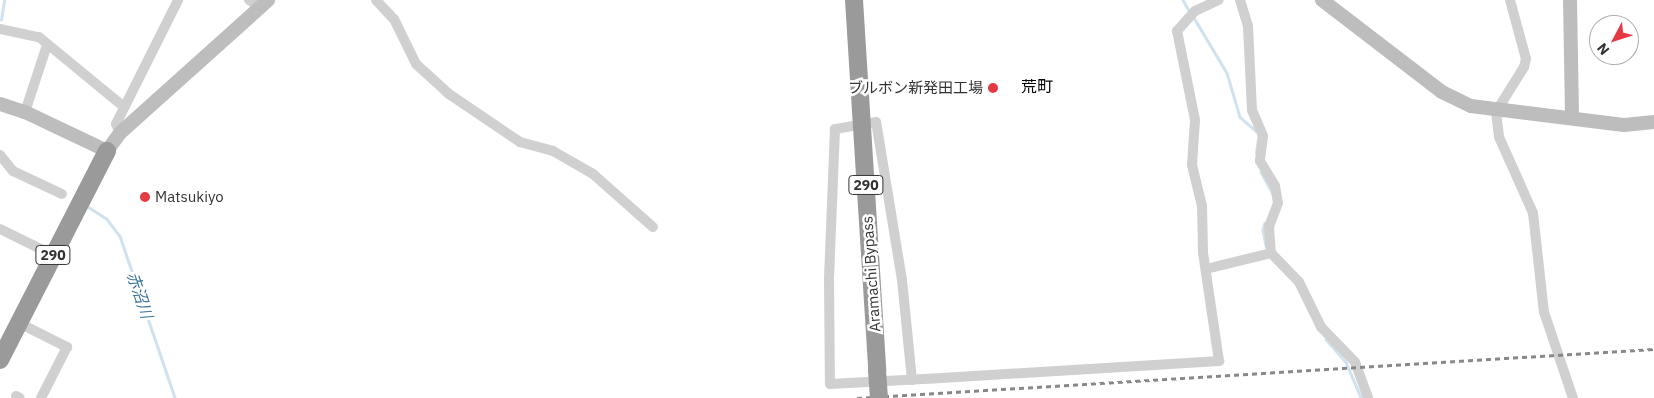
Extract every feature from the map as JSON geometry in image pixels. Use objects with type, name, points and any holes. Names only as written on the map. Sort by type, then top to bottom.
[{"type":"highway","name":"Aramachi Bypass","points":[[854,0],[879,398]]},
{"type":"highway","name":"290","points":[[0,360],[107,151]]},
{"type":"street","points":[[120,134],[116,124],[178,0]]},
{"type":"street","points":[[376,0],[394,18],[416,64],[448,94],[520,142],[553,152],[594,174],[653,227]]},
{"type":"street","points":[[912,380],[902,280],[876,122],[835,129],[829,278],[830,384],[912,380],[1219,360],[1206,269],[1202,206],[1192,165],[1195,120],[1177,31],[1195,11],[1219,0]]},
{"type":"street","points":[[1240,0],[1248,26],[1252,110],[1263,136],[1260,161],[1275,186],[1278,203],[1269,226],[1271,252],[1299,282],[1321,327],[1355,362],[1368,398]]},
{"type":"street","points":[[1322,0],[1442,92],[1471,106],[1496,112],[1572,117],[1624,125],[1652,122]]},
{"type":"street","points":[[1510,0],[1526,59],[1524,67],[1496,112],[1499,137],[1534,214],[1544,312],[1573,398]]},
{"type":"street","points":[[1570,0],[1572,117]]},
{"type":"street","points":[[0,104],[25,112],[107,151],[120,134],[259,2]]},
{"type":"street","points":[[0,29],[39,36],[124,108]]},
{"type":"street","points":[[25,112],[47,44]]},
{"type":"street","points":[[0,155],[13,171],[62,194]]},
{"type":"street","points":[[0,229],[53,255]]},
{"type":"street","points":[[1206,269],[1271,252]]},
{"type":"street","points":[[19,322],[67,347],[40,398]]},
{"type":"waterway","name":"赤沼川","points":[[1,20],[4,0]]},
{"type":"waterway","points":[[1183,0],[1190,12]]},
{"type":"waterway","points":[[1193,16],[1227,73],[1240,117],[1256,131]]},
{"type":"waterway","points":[[1256,153],[1258,138]]},
{"type":"waterway","points":[[1261,172],[1272,192]]},
{"type":"waterway","name":"赤沼川","points":[[87,206],[107,219],[120,236],[175,398]]},
{"type":"waterway","points":[[1265,223],[1263,230],[1266,246]]},
{"type":"waterway","points":[[1326,339],[1346,362],[1361,398]]},
{"type":"railway","points":[[857,398],[1654,349]]},
{"type":"place","name":"ブルボン新発田工場","points":[[993,88]]},
{"type":"place","name":"Matsukiyo","points":[[145,197]]},
{"type":"district","name":"荒町","points":[[1037,86]]}]
